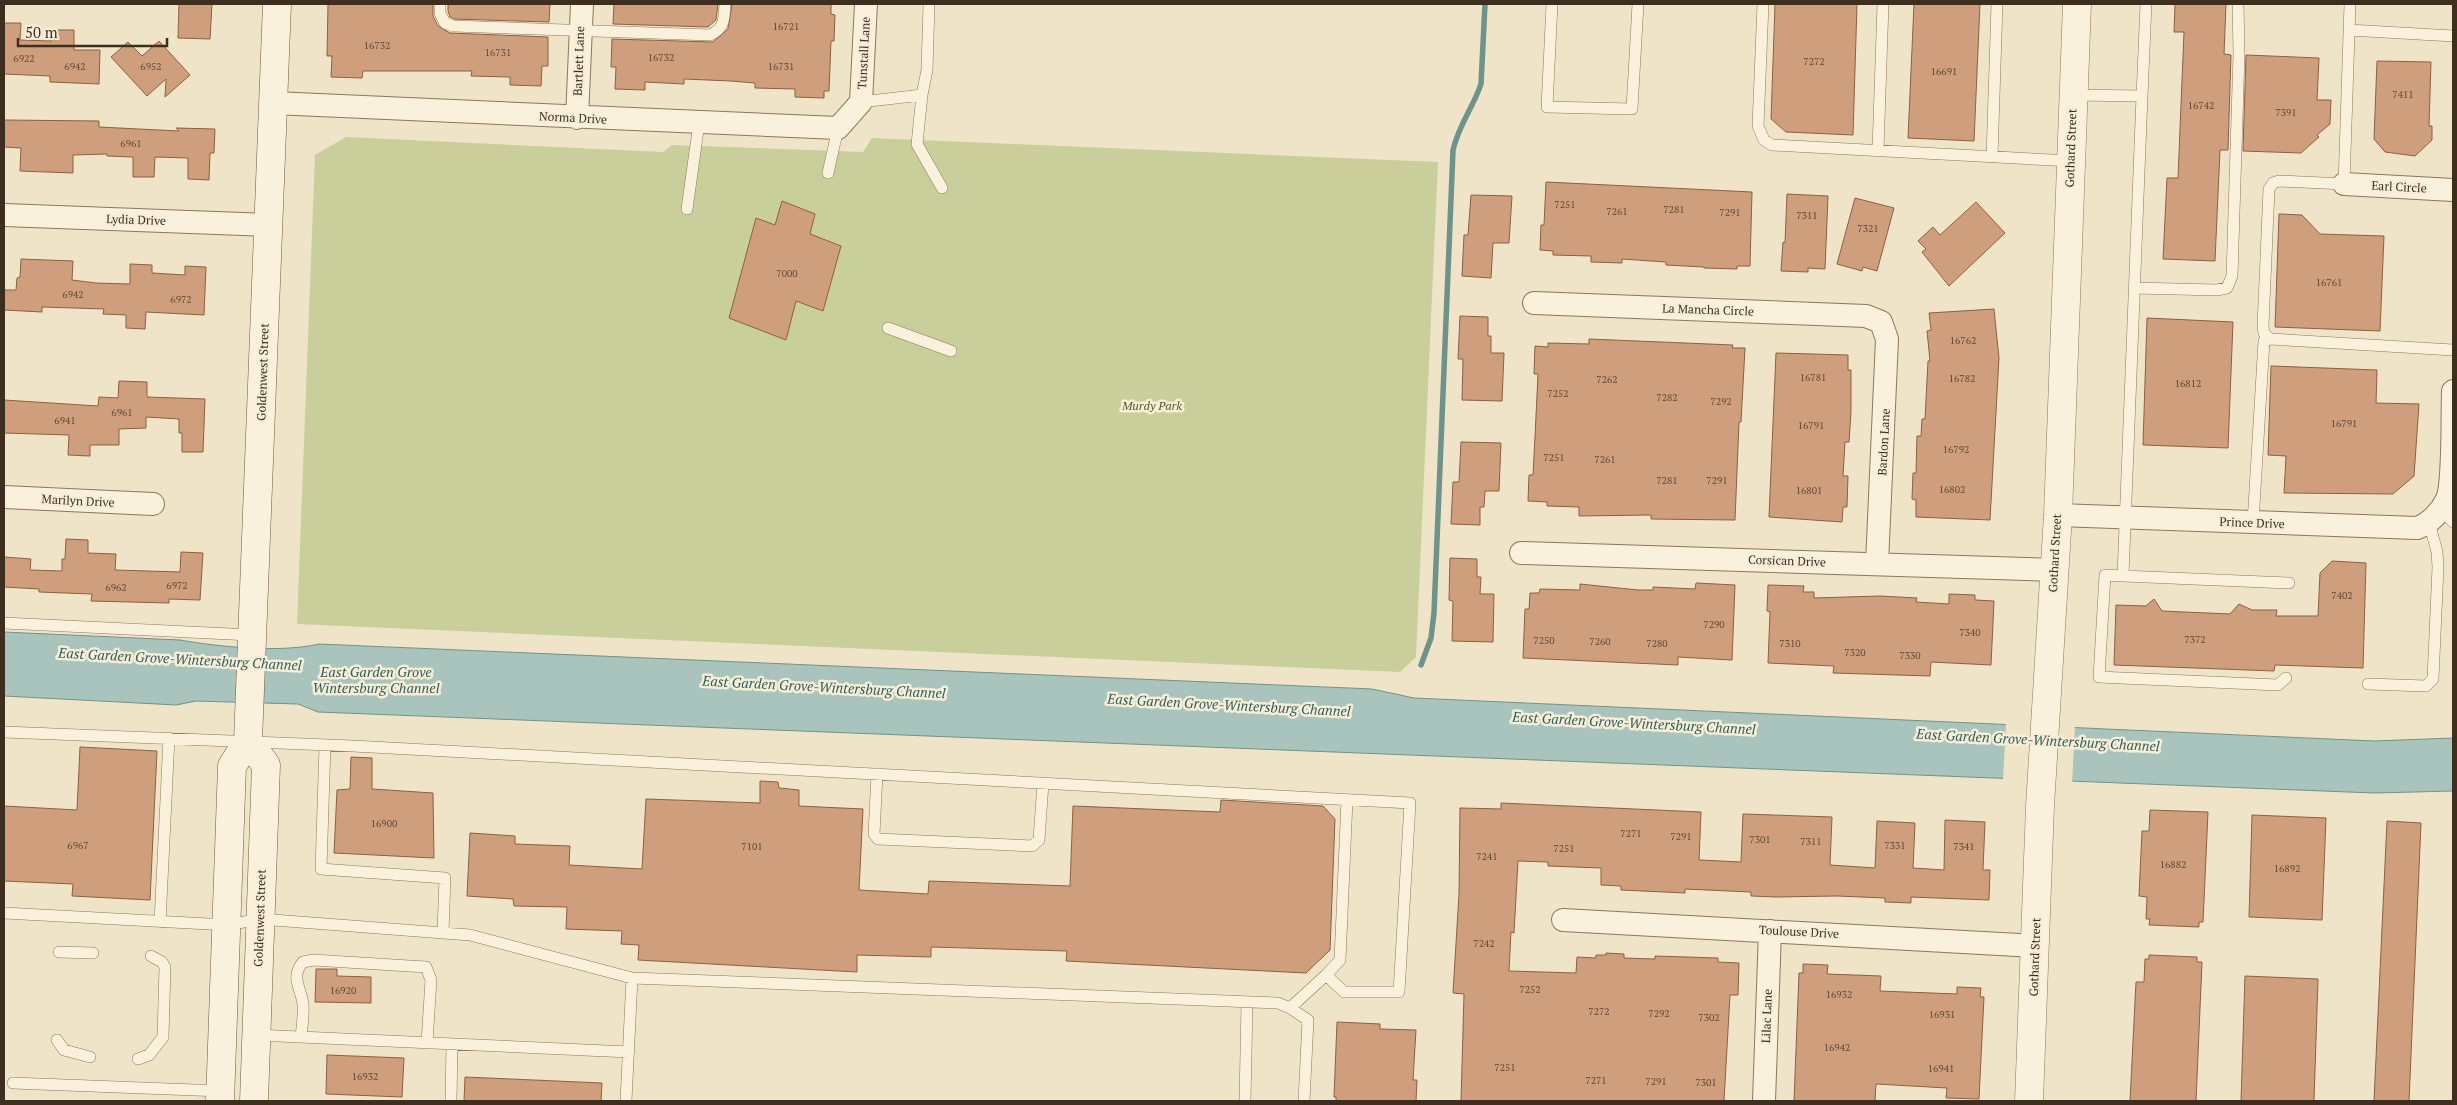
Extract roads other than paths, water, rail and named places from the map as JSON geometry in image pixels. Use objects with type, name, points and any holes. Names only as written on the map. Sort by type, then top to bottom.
[{"type":"main road","name":"Goldenwest Street","points":[[254,1101],[266,765],[248,741],[277,4]]},
{"type":"main road","name":"Gothard Street","points":[[2029,1101],[2040,806],[2058,515],[2077,4]]},
{"type":"main road","points":[[221,1096],[232,766],[248,741]]},
{"type":"street","name":"Bartlett Lane","points":[[577,118],[582,4]]},
{"type":"street","name":"Tunstall Lane","points":[[862,102],[866,4]]},
{"type":"street","points":[[838,128],[862,102]]},
{"type":"street","name":"Norma Drive","points":[[273,103],[577,118],[838,128]]},
{"type":"street","name":"Earl Circle","points":[[2344,184],[2453,190]]},
{"type":"street","name":"Lydia Drive","points":[[4,215],[269,224]]},
{"type":"street","name":"La Mancha Circle","points":[[1534,303],[1866,316],[1881,322]]},
{"type":"street","name":"Bardon Lane","points":[[1877,564],[1887,339],[1881,322]]},
{"type":"street","points":[[2441,518],[2448,493],[2453,391]]},
{"type":"street","name":"Marilyn Drive","points":[[4,497],[153,504]]},
{"type":"street","name":"Prince Drive","points":[[2058,515],[2417,528],[2441,518]]},
{"type":"street","name":"Corsican Drive","points":[[1521,553],[2054,570]]},
{"type":"street","name":"Toulouse Drive","points":[[1563,920],[2036,946]]},
{"type":"street","name":"Lilac Lane","points":[[1764,1101],[1770,930]]},
{"type":"lane","points":[[440,4],[440,13],[445,23],[453,26],[580,32],[710,35],[720,30],[724,22],[725,4]]},
{"type":"lane","points":[[929,4],[927,70],[922,95],[917,144],[942,188]]},
{"type":"lane","points":[[1552,4],[1547,107],[1632,110],[1638,4]]},
{"type":"lane","points":[[1763,4],[1758,126],[1764,140],[1772,145],[2071,161]]},
{"type":"lane","points":[[1878,150],[1883,4]]},
{"type":"lane","points":[[1992,157],[1997,4]]},
{"type":"lane","points":[[2124,576],[2146,4]]},
{"type":"lane","points":[[2134,288],[2217,290],[2227,288],[2232,276],[2239,54],[2238,4]]},
{"type":"lane","points":[[2270,339],[2264,333],[2263,326],[2269,189],[2273,183],[2279,181],[2344,184],[2350,4]]},
{"type":"lane","points":[[2350,30],[2453,36]]},
{"type":"lane","points":[[862,102],[922,95]]},
{"type":"lane","points":[[2073,95],[2142,96]]},
{"type":"lane","points":[[687,209],[699,123]]},
{"type":"lane","points":[[828,173],[838,128]]},
{"type":"lane","points":[[888,328],[951,350]]},
{"type":"lane","points":[[2253,523],[2262,345],[2264,341],[2270,339],[2453,350]]},
{"type":"lane","points":[[2368,684],[2426,686],[2432,679],[2438,568],[2437,552],[2441,518]]},
{"type":"lane","points":[[2286,678],[2278,685],[2100,677],[2104,575],[2289,584]]},
{"type":"lane","points":[[4,623],[251,635]]},
{"type":"lane","points":[[4,732],[248,741],[1410,803],[1399,992],[1344,992],[1326,975]]},
{"type":"lane","points":[[160,922],[170,738]]},
{"type":"lane","points":[[325,745],[321,869],[445,878],[444,932]]},
{"type":"lane","points":[[877,774],[874,834],[878,839],[1032,846],[1039,840],[1043,783]]},
{"type":"lane","points":[[1290,1008],[1340,960],[1347,800]]},
{"type":"lane","points":[[4,913],[228,925],[260,919],[470,934],[632,978],[1278,1003],[1290,1008],[1308,1020],[1304,1101]]},
{"type":"lane","points":[[59,952],[93,953]]},
{"type":"lane","points":[[138,1059],[149,1056],[163,1037],[165,967],[162,962],[151,956]]},
{"type":"lane","points":[[301,1037],[303,1004],[296,982],[299,967],[303,962],[313,960],[426,967],[431,980],[427,1043]]},
{"type":"lane","points":[[626,1101],[632,978]]},
{"type":"lane","points":[[1245,1101],[1247,1002]]},
{"type":"lane","points":[[256,1035],[629,1052]]},
{"type":"lane","points":[[57,1040],[64,1050],[90,1057]]},
{"type":"lane","points":[[451,1101],[452,1044]]},
{"type":"lane","points":[[13,1083],[146,1089],[221,1096]]},
{"type":"lane","points":[[145,1101],[146,1089]]},
{"type":"water","name":"East Garden Grove Wintersburg Channel","points":[[4,632],[180,640],[213,645],[268,649],[319,644],[1372,689],[1414,698],[2374,741],[2453,738],[2453,791],[2374,793],[318,712],[298,704],[196,701],[176,705],[4,696]]},
{"type":"waterway","points":[[1421,665],[1431,638],[1434,613],[1453,150],[1459,132],[1481,84],[1485,4]]},
{"type":"park label","name":"Murdy Park","points":[[1152,406]]},
{"type":"water label","name":"East Garden Grove-Wintersburg Channel","points":[[180,659]]},
{"type":"water label","name":"East Garden Grove-Wintersburg Channel","points":[[824,687]]},
{"type":"water label","name":"East Garden Grove-Wintersburg Channel","points":[[1229,705]]},
{"type":"water label","name":"East Garden Grove-Wintersburg Channel","points":[[1634,723]]},
{"type":"water label","name":"East Garden Grove-Wintersburg Channel","points":[[2038,740]]}]
